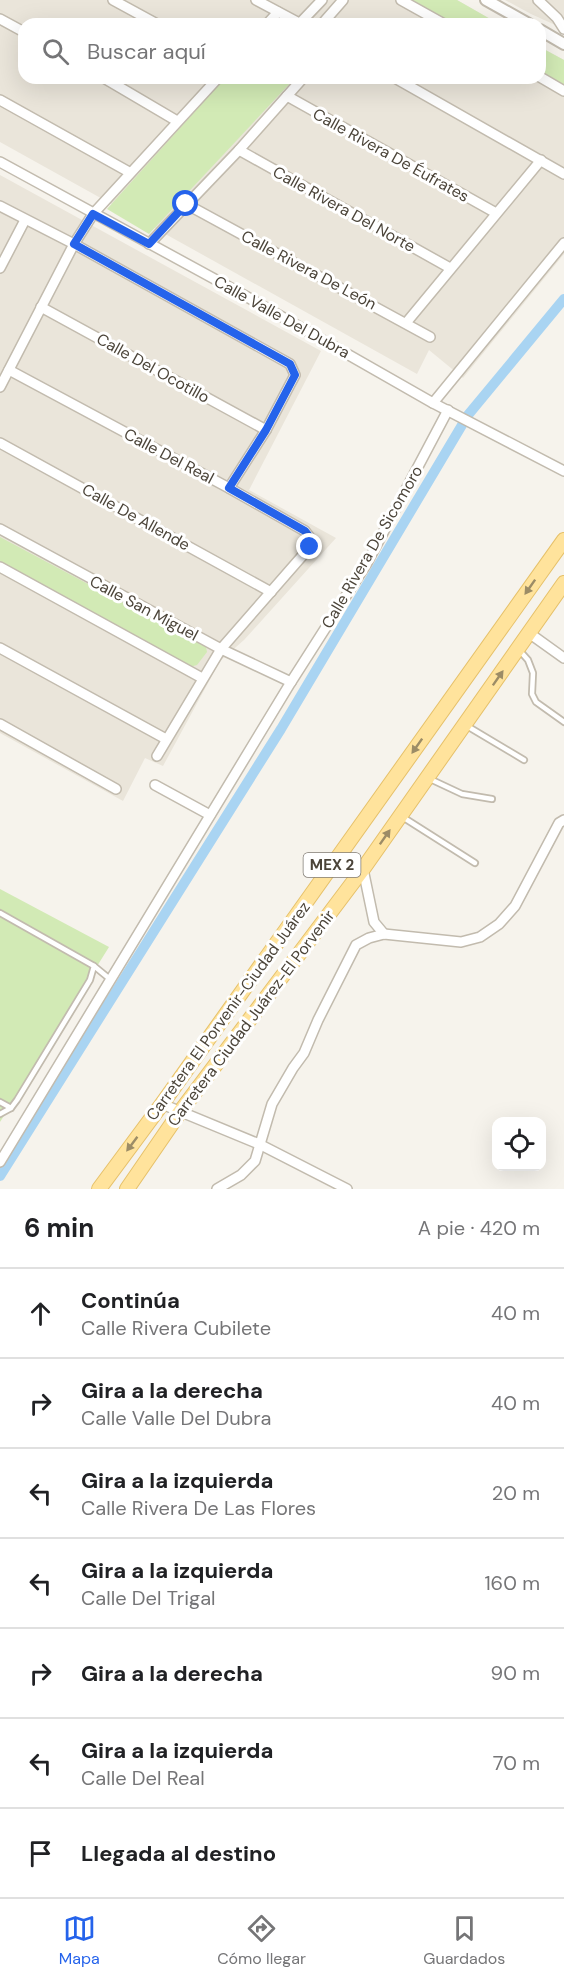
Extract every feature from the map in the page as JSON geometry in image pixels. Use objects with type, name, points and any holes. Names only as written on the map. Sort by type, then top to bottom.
[{"type":"main road","name":"Carretera El Porvenir-Ciudad Juárez","points":[[99,1189],[564,540]]},
{"type":"main road","name":"Carretera Ciudad Juárez-El Porvenir","points":[[127,1189],[180,1112],[363,869],[564,583]]},
{"type":"street","points":[[113,0],[146,18]]},
{"type":"street","points":[[256,0],[290,18]]},
{"type":"street","points":[[306,18],[322,0]]},
{"type":"street","points":[[326,18],[343,0]]},
{"type":"street","points":[[401,0],[433,18]]},
{"type":"street","points":[[486,0],[518,18]]},
{"type":"street","points":[[538,0],[564,29]]},
{"type":"street","points":[[272,18],[278,12]]},
{"type":"street","points":[[0,19],[18,29]]},
{"type":"street","points":[[546,34],[564,44]]},
{"type":"street","points":[[546,81],[564,91]]},
{"type":"street","points":[[114,84],[177,121]]},
{"type":"street","points":[[0,387],[40,307],[93,214],[129,172],[212,84]]},
{"type":"street","points":[[149,244],[298,84]]},
{"type":"street","points":[[406,84],[564,174]]},
{"type":"street","name":"Calle Rivera De Éufrates","points":[[287,96],[496,213]]},
{"type":"street","points":[[0,100],[129,172]]},
{"type":"street","name":"Calle Rivera Del Norte","points":[[238,150],[450,268]]},
{"type":"street","points":[[406,323],[541,160]]},
{"type":"street","name":"Calle Valle Del Dubra","points":[[0,162],[242,294],[433,403],[564,471]]},
{"type":"street","name":"Calle Rivera De León","points":[[186,204],[430,337]]},
{"type":"street","points":[[0,206],[74,244],[290,364],[295,375],[266,430],[229,488]]},
{"type":"street","points":[[0,268],[25,220]]},
{"type":"street","points":[[433,403],[564,243]]},
{"type":"street","name":"Calle Del Ocotillo","points":[[40,307],[266,430]]},
{"type":"street","name":"Calle Del Real","points":[[9,370],[229,488],[305,531],[311,539],[310,547],[221,649],[157,756]]},
{"type":"street","name":"Calle Rivera De Sicomoro","points":[[0,1162],[291,682],[367,563],[452,412]]},
{"type":"street","name":"Calle De Allende","points":[[0,443],[272,592]]},
{"type":"street","name":"Calle San Miguel","points":[[0,530],[221,649],[291,682]]},
{"type":"street","points":[[0,567],[202,678]]},
{"type":"street","points":[[529,633],[564,658]]},
{"type":"street","points":[[0,648],[166,739]]},
{"type":"street","points":[[0,724],[116,789]]},
{"type":"street","points":[[155,785],[210,815]]},
{"type":"street","points":[[217,1189],[241,1175],[255,1161],[272,1104],[304,1053],[356,945],[384,934],[461,942],[480,937],[499,924],[515,906],[559,823],[564,820]]},
{"type":"street","points":[[363,869],[374,922],[384,934]]},
{"type":"street","points":[[162,1104],[259,1144],[346,1189]]},
{"type":"lane","points":[[518,649],[528,660],[533,674],[532,694],[536,702],[564,722]]},
{"type":"lane","points":[[465,724],[524,760]]},
{"type":"lane","points":[[427,778],[462,794],[492,799]]},
{"type":"lane","points":[[401,815],[475,863]]},
{"type":"lane","points":[[0,913],[94,966],[111,980]]},
{"type":"lane","points":[[0,1114],[11,1108],[90,980],[94,966]]},
{"type":"lane","points":[[0,1102],[11,1108]]},
{"type":"shaded area","points":[[0,0],[457,0],[488,18],[18,18],[18,84],[546,84],[546,50],[564,60],[564,254],[463,378],[429,350],[417,374],[0,142]]},
{"type":"shaded area","points":[[505,0],[564,0],[564,29],[546,21],[546,18],[531,14]]},
{"type":"shaded area","points":[[0,175],[321,351],[249,490],[336,538],[244,640],[220,661],[163,766],[145,758],[123,801],[0,733]]},
{"type":"green space","points":[[410,0],[457,0],[488,18],[442,18]]},
{"type":"green space","points":[[546,50],[564,60],[564,86],[546,76]]},
{"type":"green space","points":[[220,84],[289,84],[149,234],[107,209]]},
{"type":"green space","points":[[0,537],[206,647],[207,652],[197,665],[190,667],[0,561]]},
{"type":"green space","points":[[0,889],[109,947],[0,1122]]},
{"type":"waterway","points":[[0,1176],[281,729],[468,415],[564,299]]},
{"type":"route","points":[[186,204],[149,244],[93,214],[74,244],[290,364],[295,375],[266,430],[229,488],[305,531],[311,539],[310,547]]}]
